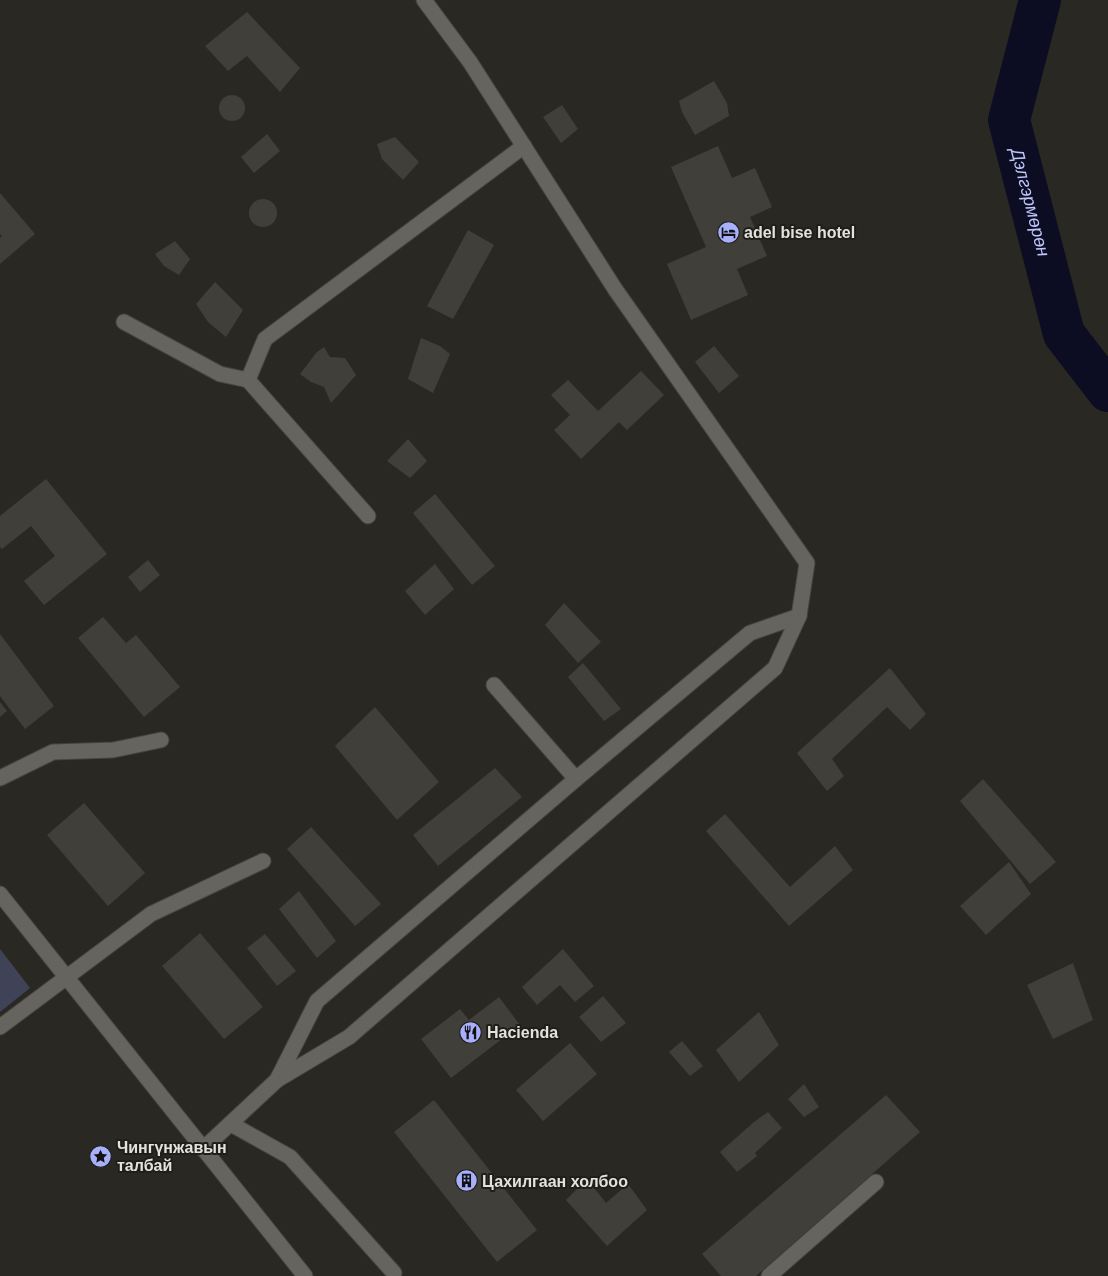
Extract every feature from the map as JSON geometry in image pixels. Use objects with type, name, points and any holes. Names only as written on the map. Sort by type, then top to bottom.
[{"type":"street","points":[[203,1149],[277,1080],[349,1037],[776,668],[798,616],[807,563],[615,289],[470,62],[424,0]]},
{"type":"street","points":[[248,380],[265,339],[524,146]]},
{"type":"street","points":[[124,322],[220,374],[248,380],[368,516]]},
{"type":"street","points":[[277,1080],[317,1001],[750,633],[798,616]]},
{"type":"street","points":[[494,685],[576,779]]},
{"type":"street","points":[[0,778],[53,752],[113,750],[161,740]]},
{"type":"street","points":[[0,1027],[151,914],[263,861]]},
{"type":"street","points":[[0,894],[305,1276]]},
{"type":"street","points":[[230,1124],[290,1156],[394,1274]]},
{"type":"street","points":[[769,1276],[876,1182]]},
{"type":"shaded area","points":[[0,949],[30,988],[0,1012]]},
{"type":"building","points":[[247,12],[300,68],[280,92],[247,56],[228,71],[205,46]]},
{"type":"building","points":[[714,81],[727,103],[729,116],[695,135],[682,112],[679,101]]},
{"type":"building","points":[[232,95],[242,98],[245,108],[242,118],[232,121],[222,118],[219,108],[222,98]]},
{"type":"building","points":[[562,105],[578,129],[561,143],[543,117]]},
{"type":"building","points":[[267,134],[280,151],[254,173],[241,157]]},
{"type":"building","points":[[395,137],[419,162],[403,180],[382,159],[377,144]]},
{"type":"building","name":"adel bise hotel","points":[[718,146],[732,178],[755,168],[772,207],[750,217],[767,256],[737,269],[748,295],[691,320],[667,264],[706,247],[671,167]]},
{"type":"building","points":[[0,193],[35,234],[0,264],[0,238],[2,236],[0,234]]},
{"type":"building","points":[[263,199],[273,203],[277,213],[273,223],[263,227],[253,223],[249,213],[253,203]]},
{"type":"building","points":[[468,230],[494,245],[453,319],[427,306]]},
{"type":"building","points":[[175,241],[190,259],[179,275],[164,266],[155,254]]},
{"type":"building","points":[[215,282],[243,310],[226,337],[208,322],[196,304]]},
{"type":"building","points":[[421,338],[440,346],[450,354],[433,393],[408,379]]},
{"type":"building","points":[[714,346],[739,376],[719,393],[695,362]]},
{"type":"building","points":[[324,347],[330,357],[345,358],[356,375],[331,403],[324,387],[311,382],[300,374],[317,352]]},
{"type":"building","points":[[641,371],[664,395],[627,430],[619,422],[581,459],[554,430],[570,415],[551,395],[568,380],[598,411]]},
{"type":"building","points":[[408,439],[427,461],[410,478],[387,461]]},
{"type":"building","points":[[46,479],[107,554],[44,605],[24,581],[55,556],[31,526],[2,549],[0,547],[0,516]]},
{"type":"building","points":[[435,494],[495,566],[472,585],[413,513]]},
{"type":"building","points":[[148,560],[160,575],[140,592],[128,577]]},
{"type":"building","points":[[435,564],[454,589],[425,615],[405,591]]},
{"type":"building","points":[[564,603],[601,642],[578,663],[545,625]]},
{"type":"building","points":[[103,617],[126,643],[136,635],[180,687],[144,717],[78,638]]},
{"type":"building","points":[[0,634],[54,706],[25,729],[0,696]]},
{"type":"building","points":[[583,663],[621,709],[604,721],[568,677]]},
{"type":"building","points":[[890,668],[926,714],[910,730],[887,707],[832,759],[844,776],[827,791],[797,753]]},
{"type":"building","points":[[0,702],[7,711],[0,717]]},
{"type":"building","points":[[375,707],[439,782],[397,820],[335,746]]},
{"type":"building","points":[[495,768],[522,797],[438,866],[413,835]]},
{"type":"building","points":[[983,779],[1056,862],[1030,884],[960,801]]},
{"type":"building","points":[[84,803],[145,873],[108,906],[47,835]]},
{"type":"building","points":[[725,814],[790,887],[835,846],[853,870],[789,926],[706,831]]},
{"type":"building","points":[[311,827],[381,904],[355,926],[287,849]]},
{"type":"building","points":[[1009,862],[1031,894],[986,935],[960,906]]},
{"type":"building","points":[[299,891],[336,941],[317,958],[279,909]]},
{"type":"building","points":[[200,933],[263,1007],[224,1039],[162,966]]},
{"type":"building","points":[[265,934],[296,971],[277,986],[247,948]]},
{"type":"building","points":[[563,949],[594,986],[575,1002],[560,985],[537,1005],[522,987]]},
{"type":"building","points":[[1073,963],[1093,1020],[1053,1039],[1027,985]]},
{"type":"building","points":[[603,996],[626,1023],[601,1042],[579,1017]]},
{"type":"building","name":"Hacienda","points":[[499,997],[520,1025],[451,1078],[421,1039],[460,1009],[469,1020]]},
{"type":"building","points":[[759,1012],[779,1045],[739,1082],[716,1050]]},
{"type":"building","points":[[682,1041],[703,1066],[690,1076],[669,1052]]},
{"type":"building","points":[[570,1043],[597,1074],[543,1121],[516,1090]]},
{"type":"building","points":[[804,1084],[819,1107],[804,1117],[788,1099]]},
{"type":"building","points":[[886,1095],[920,1132],[756,1276],[721,1276],[702,1254]]},
{"type":"building","name":"Цахилгаан холбоо","points":[[434,1100],[537,1230],[497,1262],[394,1132]]},
{"type":"building","points":[[768,1112],[782,1128],[755,1153],[757,1156],[737,1172],[720,1152]]},
{"type":"building","points":[[587,1179],[606,1203],[628,1184],[647,1210],[607,1246],[566,1200]]},
{"type":"waterway","name":"Дэлгэрмөрөн","points":[[1040,0],[1009,120],[1064,334],[1108,391]]},
{"type":"place","name":"adel bise hotel","points":[[728,232]]},
{"type":"place","name":"Hacienda","points":[[471,1032]]},
{"type":"place","name":"Чингүнжавын талбай","points":[[101,1156]]},
{"type":"place","name":"Цахилгаан холбоо","points":[[466,1181]]}]
